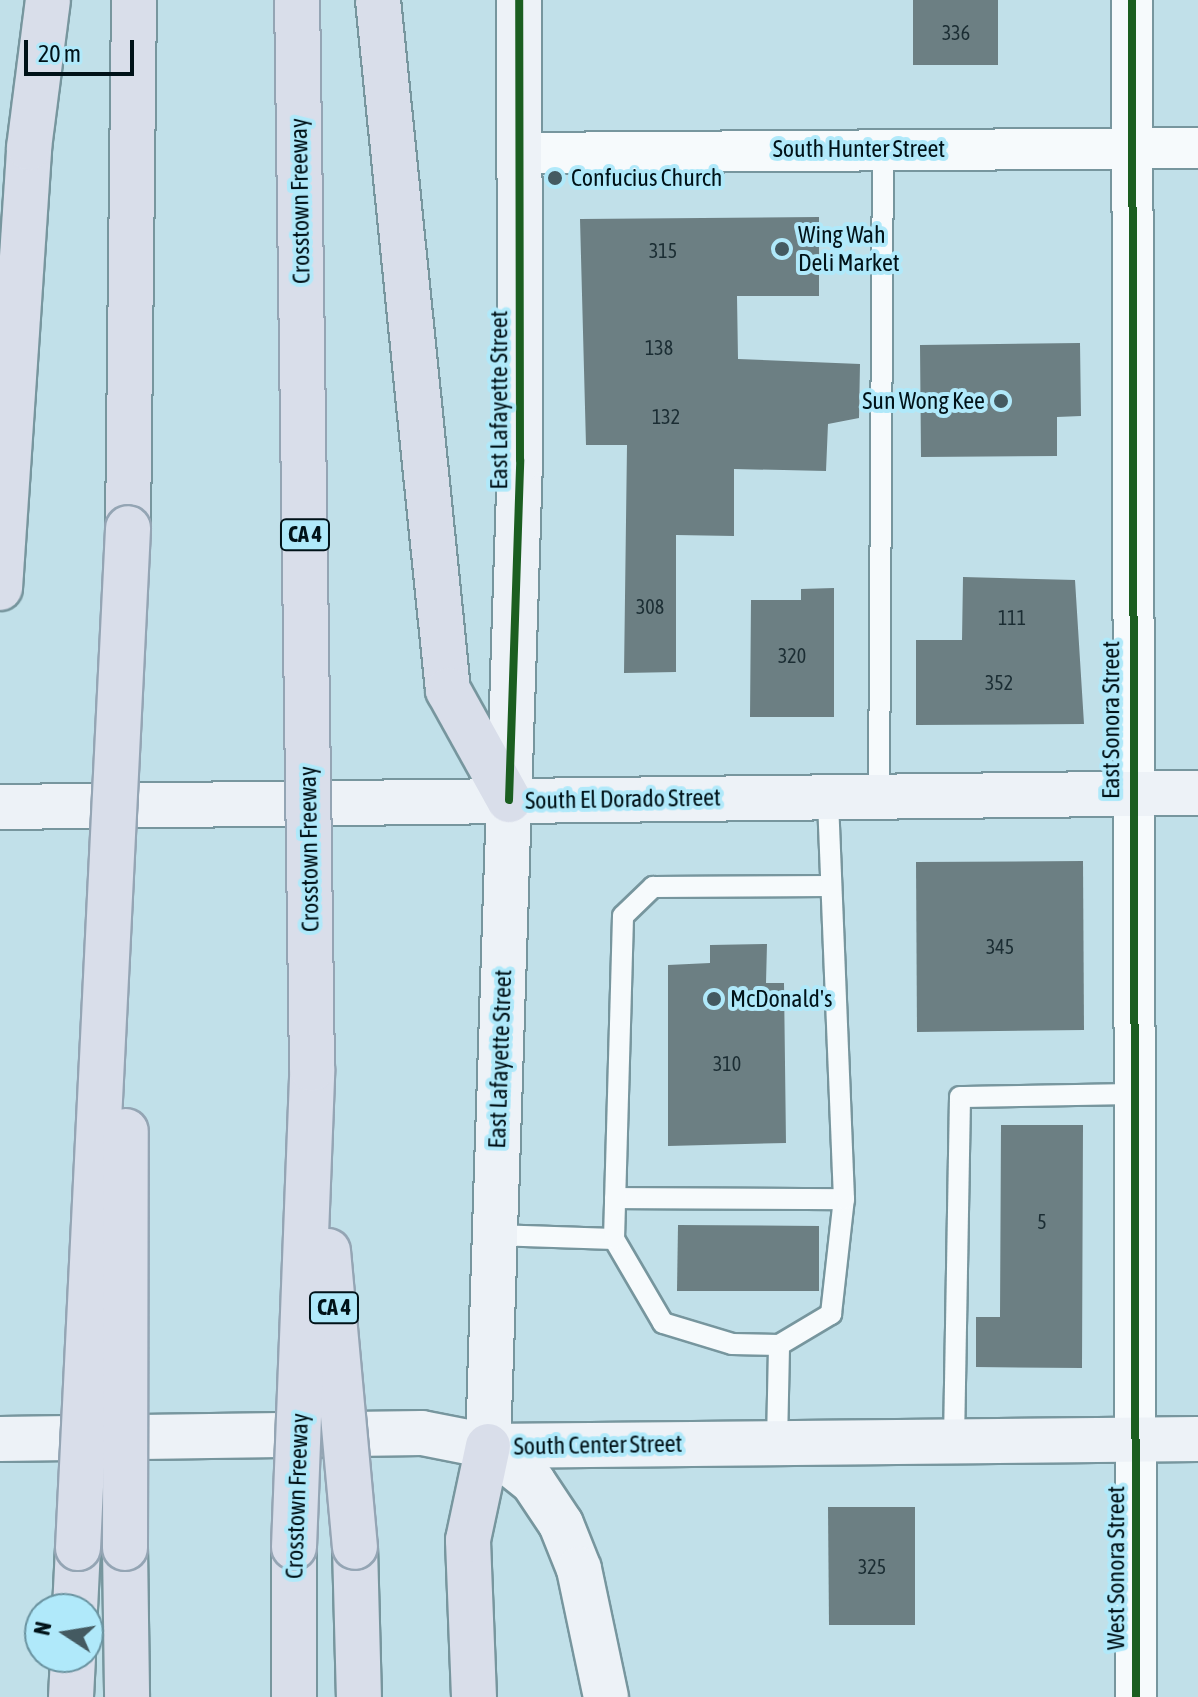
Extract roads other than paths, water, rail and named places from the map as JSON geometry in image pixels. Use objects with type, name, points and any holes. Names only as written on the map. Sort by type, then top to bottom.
[{"type":"highway","points":[[0,588],[12,462],[29,148],[48,0]]},
{"type":"highway","points":[[127,1697],[128,528],[134,0]]},
{"type":"highway","name":"Crosstown Freeway","points":[[294,1697],[294,1547],[312,1069],[297,0]]},
{"type":"highway","points":[[378,0],[448,690],[509,800]]},
{"type":"highway","points":[[76,1593],[128,528]]},
{"type":"highway","name":"CA 4","points":[[312,1069],[355,1547],[359,1697]]},
{"type":"highway","points":[[474,1697],[468,1540],[488,1446]]},
{"type":"highway","points":[[71,1697],[72,1673]]},
{"type":"main road","name":"East Lafayette Street","points":[[488,1446],[520,460],[519,0]]},
{"type":"main road","name":"South El Dorado Street","points":[[0,807],[1198,793]]},
{"type":"main road","name":"South Center Street","points":[[0,1439],[422,1433],[488,1446],[1198,1439]]},
{"type":"main road","points":[[488,1446],[533,1482],[561,1524],[579,1569],[606,1697]]},
{"type":"street","name":"East Sonora Street","points":[[1132,0],[1131,793],[1136,1094],[1135,1439]]},
{"type":"street","name":"South Hunter Street","points":[[519,153],[1198,148]]},
{"type":"street","name":"West Sonora Street","points":[[1135,1439],[1136,1697]]},
{"type":"lane","points":[[879,795],[883,149]]},
{"type":"lane","points":[[828,796],[844,1199],[831,1314],[779,1345],[732,1344],[663,1323],[614,1239],[623,916],[653,887],[830,886]]},
{"type":"lane","points":[[954,1441],[960,1097],[1136,1094]]},
{"type":"lane","points":[[615,1198],[844,1199]]},
{"type":"lane","points":[[494,1235],[614,1239]]},
{"type":"lane","points":[[777,1443],[779,1345]]},
{"type":"place","name":"Confucius Church","points":[[555,178]]},
{"type":"place","name":"Wing Wah Deli Market","points":[[782,249]]},
{"type":"place","name":"Sun Wong Kee","points":[[1001,401]]},
{"type":"place","name":"McDonald's","points":[[714,999]]}]
